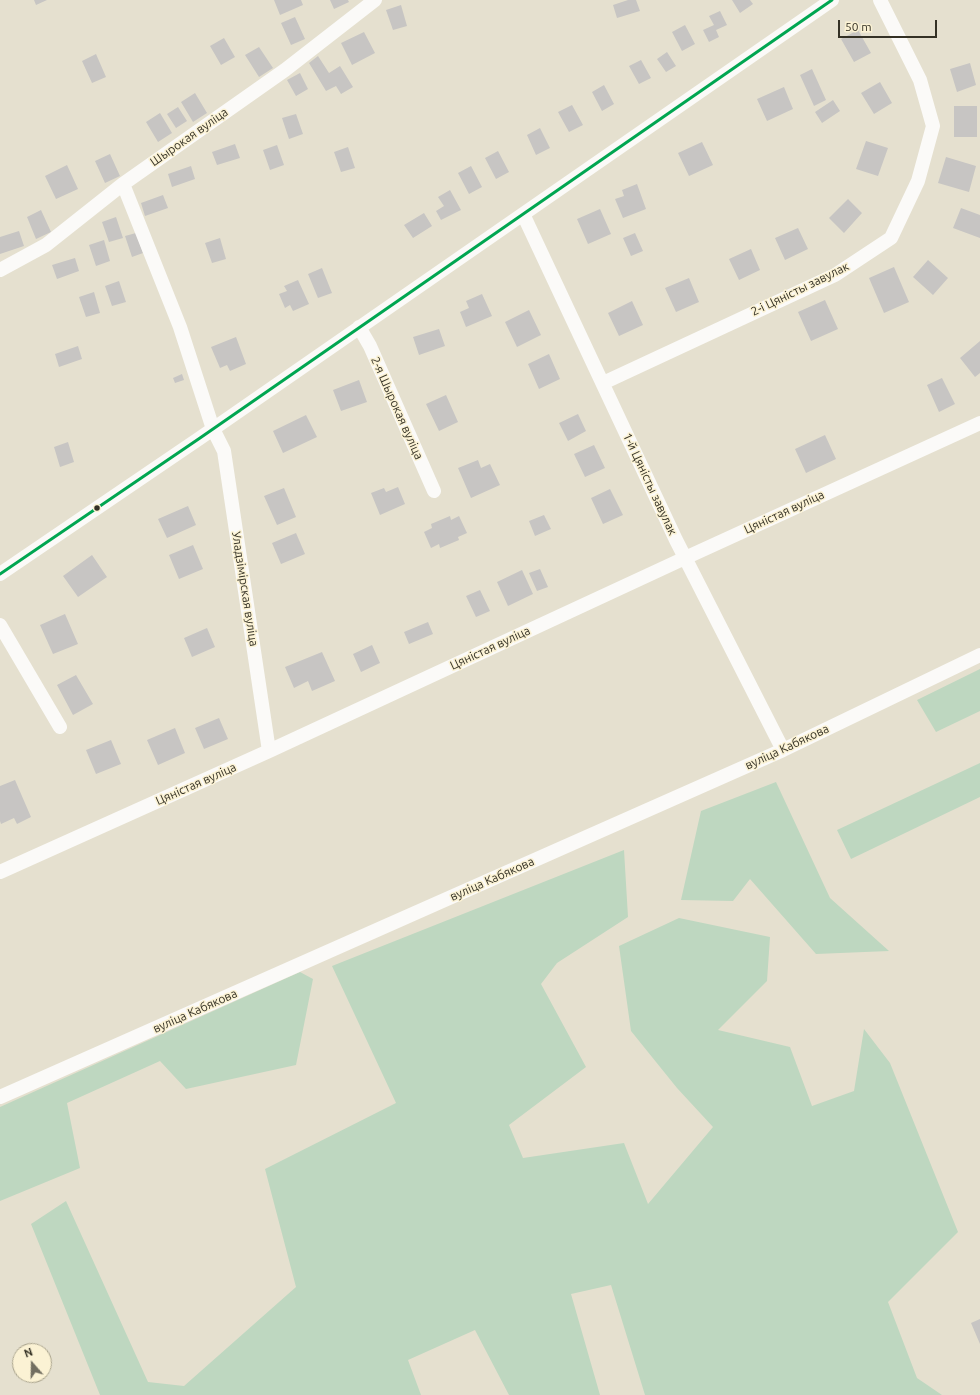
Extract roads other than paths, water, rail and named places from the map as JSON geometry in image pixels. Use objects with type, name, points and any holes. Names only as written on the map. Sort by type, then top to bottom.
[{"type":"street","name":"Шырокая вуліца","points":[[0,270],[46,245],[123,184],[285,70],[375,0]]},
{"type":"street","points":[[0,574],[213,429],[832,0]]},
{"type":"street","name":"2-і Цяністы завулак","points":[[602,383],[834,275],[891,238],[918,181],[933,126],[920,80],[880,0]]},
{"type":"street","name":"Уладзімірская вуліца","points":[[123,184],[180,327],[213,429],[224,451],[269,751]]},
{"type":"street","name":"1-й Цяністы завулак","points":[[523,214],[685,558],[783,750]]},
{"type":"street","name":"2-я Шырокая вуліца","points":[[359,327],[370,346],[434,491]]},
{"type":"street","name":"Цяністая вуліца","points":[[0,872],[269,751],[980,423]]},
{"type":"street","points":[[0,625],[60,727]]},
{"type":"street","name":"вуліца Кабякова","points":[[0,1097],[783,750],[980,655]]}]
